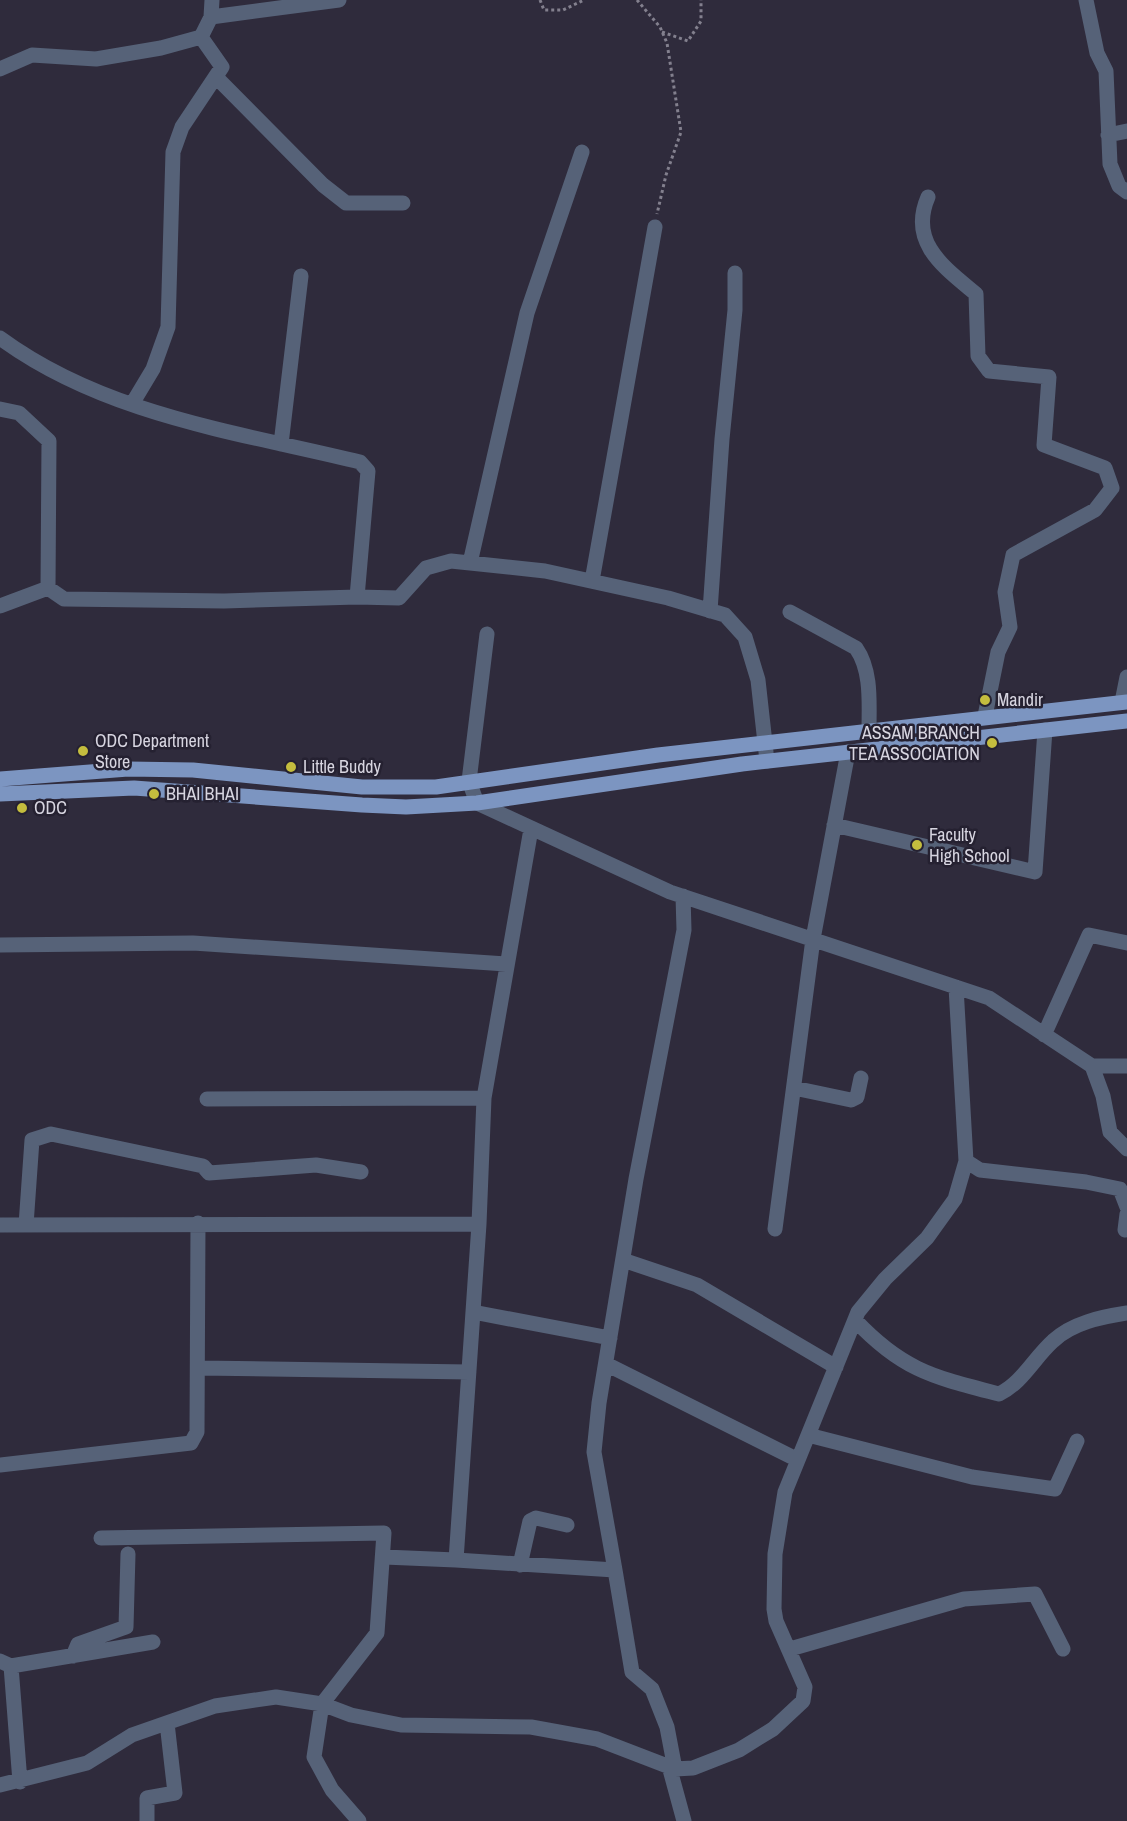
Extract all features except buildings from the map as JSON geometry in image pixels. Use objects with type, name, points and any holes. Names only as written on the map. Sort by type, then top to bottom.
[{"type":"main road","points":[[0,779],[128,769],[237,773],[362,787],[436,787],[870,730],[1125,702]]},
{"type":"main road","points":[[0,794],[134,788],[406,807],[477,802],[767,761],[1127,721]]},
{"type":"street","points":[[0,69],[32,55],[96,60],[161,48],[201,37],[211,17],[212,0]]},
{"type":"street","points":[[211,17],[339,0]]},
{"type":"street","points":[[1086,0],[1097,53],[1106,71],[1110,164],[1119,186],[1127,192]]},
{"type":"street","points":[[132,404],[153,369],[168,327],[173,152],[183,127],[222,67],[201,37]]},
{"type":"street","points":[[216,76],[323,185],[346,203],[403,203]]},
{"type":"street","points":[[1108,135],[1127,131]]},
{"type":"street","points":[[470,563],[527,313],[582,152]]},
{"type":"street","points":[[928,197],[922,210],[923,232],[930,250],[976,294],[978,356],[989,371],[1049,377],[1044,445],[1106,468],[1112,488],[1095,510],[1013,555],[1005,592],[1010,627],[999,652],[985,716]]},
{"type":"street","points":[[592,581],[655,227]]},
{"type":"street","points":[[710,611],[722,439],[735,310],[735,273]]},
{"type":"street","points":[[280,444],[301,276]]},
{"type":"street","points":[[0,338],[85,387],[170,418],[360,462],[368,471],[357,597]]},
{"type":"street","points":[[0,409],[19,413],[49,441],[48,588]]},
{"type":"street","points":[[48,588],[64,599],[224,601],[399,598],[426,568],[451,561],[545,571],[592,581],[725,615],[745,637],[758,680],[767,761]]},
{"type":"street","points":[[0,606],[48,588]]},
{"type":"street","points":[[790,612],[856,648],[862,657],[868,682],[870,730]]},
{"type":"street","points":[[487,634],[469,781],[477,802],[531,829],[683,896],[989,998],[1092,1066],[1127,1066]]},
{"type":"street","points":[[1125,702],[1127,677]]},
{"type":"street","points":[[834,825],[1035,872],[1045,730]]},
{"type":"street","points":[[775,1229],[813,939],[848,752]]},
{"type":"street","points":[[456,1560],[479,1224],[484,1098],[531,829]]},
{"type":"street","points":[[683,896],[684,930],[623,1260],[594,1452],[632,1672],[652,1689],[667,1727],[672,1767],[684,1821]]},
{"type":"street","points":[[1044,1035],[1089,935],[1127,943]]},
{"type":"street","points":[[0,945],[193,943],[506,964]]},
{"type":"street","points":[[0,1785],[20,1782],[87,1763],[132,1735],[215,1706],[276,1697],[322,1704],[351,1715],[401,1725],[531,1727],[597,1739],[672,1767],[693,1768],[739,1750],[773,1729],[803,1701],[805,1687],[776,1621],[774,1609],[775,1554],[786,1492],[855,1320],[885,1280],[927,1238],[955,1199],[966,1161],[956,987]]},
{"type":"street","points":[[1092,1066],[1110,1132],[1127,1149]]},
{"type":"street","points":[[794,1088],[851,1100],[857,1097],[861,1078]]},
{"type":"street","points":[[207,1099],[484,1098]]},
{"type":"street","points":[[26,1225],[32,1140],[51,1134],[203,1166],[209,1173],[316,1165],[361,1173]]},
{"type":"street","points":[[966,1161],[980,1170],[1086,1182],[1120,1189],[1127,1207]]},
{"type":"street","points":[[1125,1230],[1127,1214]]},
{"type":"street","points":[[0,1465],[191,1443],[197,1432],[198,1223]]},
{"type":"street","points":[[0,1225],[479,1224]]},
{"type":"street","points":[[623,1260],[697,1285],[836,1367]]},
{"type":"street","points":[[473,1312],[610,1338]]},
{"type":"street","points":[[855,1320],[879,1345],[915,1370],[999,1394],[1011,1389],[1052,1341],[1071,1327],[1127,1313]]},
{"type":"street","points":[[606,1364],[798,1460]]},
{"type":"street","points":[[199,1368],[469,1372]]},
{"type":"street","points":[[808,1435],[972,1477],[1055,1489],[1077,1441]]},
{"type":"street","points":[[520,1565],[530,1521],[536,1518],[567,1525]]},
{"type":"street","points":[[101,1538],[384,1533],[377,1633],[322,1704],[314,1757],[332,1790],[359,1821]]},
{"type":"street","points":[[73,1656],[78,1644],[126,1627],[128,1554]]},
{"type":"street","points":[[384,1557],[615,1570]]},
{"type":"street","points":[[790,1649],[964,1599],[1035,1594],[1063,1649]]},
{"type":"street","points":[[20,1782],[5,1664],[73,1656],[153,1642]]},
{"type":"street","points":[[147,1821],[147,1798],[175,1793],[167,1723]]},
{"type":"path","points":[[540,0],[544,10],[563,10],[584,0]]},
{"type":"path","points":[[637,0],[662,32],[667,43],[681,132],[666,175],[655,227]]},
{"type":"path","points":[[662,32],[688,41],[701,21],[701,0]]},
{"type":"place","name":"Mandir","points":[[985,700]]},
{"type":"place","name":"ASSAM BRANCH TEA ASSOCIATION","points":[[992,743]]},
{"type":"place","name":"ODC Department Store","points":[[83,751]]},
{"type":"place","name":"Little Buddy","points":[[291,767]]},
{"type":"place","name":"BHAI BHAI","points":[[154,794]]},
{"type":"place","name":"ODC","points":[[22,808]]},
{"type":"place","name":"Faculty High School","points":[[917,845]]}]
